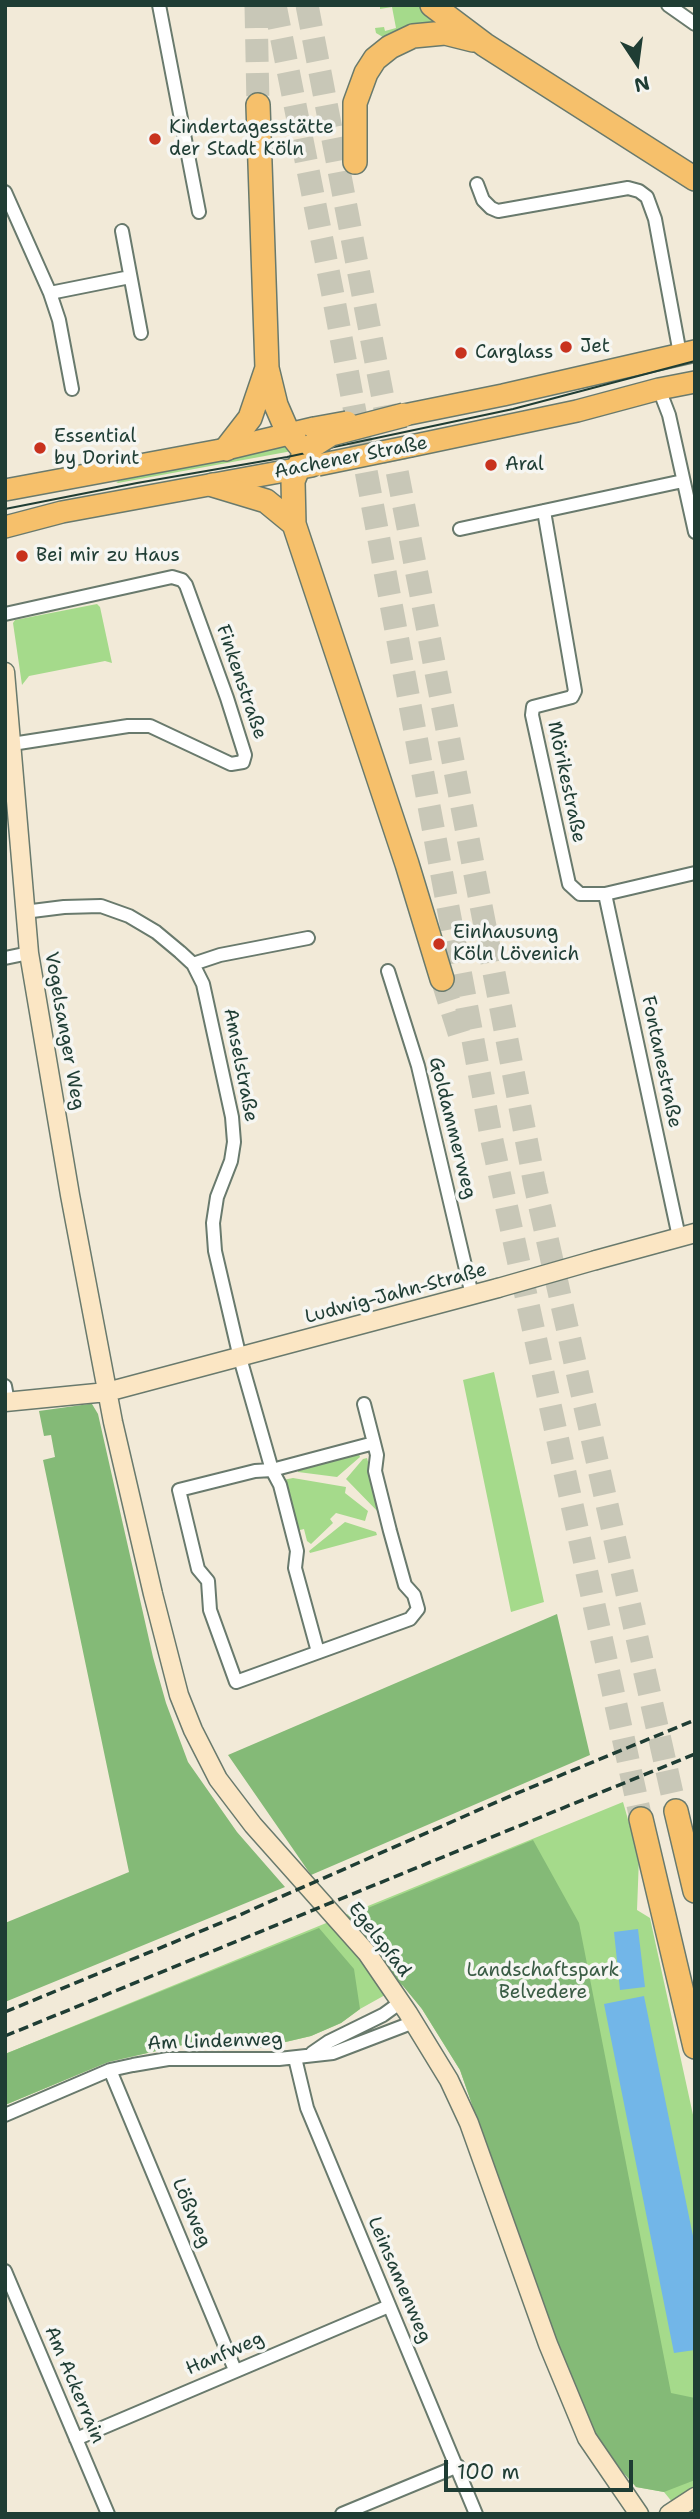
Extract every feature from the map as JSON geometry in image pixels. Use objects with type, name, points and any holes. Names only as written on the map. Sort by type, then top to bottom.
[{"type":"highway","points":[[432,5],[485,45],[695,179]]},
{"type":"highway","points":[[355,162],[355,103],[366,73],[375,60],[400,41],[428,33],[445,33],[485,45]]},
{"type":"highway","points":[[258,105],[267,368],[275,405],[290,435],[313,454]]},
{"type":"highway","points":[[226,449],[250,418],[267,368]]},
{"type":"highway","points":[[404,415],[331,434],[293,481],[294,524],[407,864],[442,979]]},
{"type":"highway","points":[[213,485],[266,501],[294,524]]},
{"type":"highway","points":[[676,1811],[695,1891]]},
{"type":"highway","points":[[641,1819],[695,2048]]},
{"type":"main road","name":"Aachener Straße","points":[[404,415],[492,398],[688,353]]},
{"type":"main road","name":"Aachener Straße","points":[[5,527],[62,513],[213,485],[313,454],[380,453],[576,411],[695,382]]},
{"type":"main road","name":"Aachener Straße","points":[[5,490],[290,435]]},
{"type":"street","points":[[159,5],[199,212]]},
{"type":"street","points":[[668,5],[695,24]]},
{"type":"street","points":[[477,184],[483,200],[498,211],[628,188],[647,197],[655,219],[688,353]]},
{"type":"street","points":[[5,192],[50,293],[59,320],[72,389]]},
{"type":"street","points":[[122,230],[141,333]]},
{"type":"street","points":[[50,293],[130,277]]},
{"type":"street","points":[[659,389],[669,415],[695,532]]},
{"type":"street","points":[[460,529],[683,481]]},
{"type":"street","name":"Mörikestraße","points":[[544,511],[575,691],[572,697],[533,707],[532,715],[569,884],[580,894],[605,894]]},
{"type":"street","name":"Finkenstraße","points":[[5,614],[172,578],[182,580],[245,755],[243,762],[231,764],[150,726],[128,726],[12,744]]},
{"type":"street","name":"Vogelsanger Weg","points":[[5,672],[29,953],[76,1233],[107,1392]]},
{"type":"street","points":[[605,894],[695,873]]},
{"type":"street","name":"Fontanestraße","points":[[605,894],[687,1235]]},
{"type":"street","name":"Amselstraße","points":[[24,912],[101,906],[129,916],[156,932],[193,964],[206,993],[232,1117],[234,1142],[231,1161],[217,1197],[213,1223],[217,1261],[240,1358],[294,1538],[297,1551],[295,1568],[318,1652]]},
{"type":"street","points":[[193,964],[308,938]]},
{"type":"street","points":[[5,958],[29,953]]},
{"type":"street","name":"Goldammerweg","points":[[388,971],[418,1066],[472,1295]]},
{"type":"street","name":"Ludwig-Jahn-Straße","points":[[6,1397],[107,1392],[687,1235]]},
{"type":"street","name":"Egelspfad","points":[[107,1392],[170,1663],[179,1695],[207,1759],[235,1802],[367,1953],[449,2080],[469,2123],[548,2344],[587,2438],[639,2514]]},
{"type":"street","points":[[364,1405],[374,1443],[377,1455],[375,1471],[388,1522],[405,1585],[414,1595],[418,1609],[410,1619],[236,1682],[209,1609],[208,1581],[198,1569],[180,1490],[374,1443]]},
{"type":"street","name":"Am Lindenweg","points":[[309,2055],[328,2042],[383,2015],[401,2002]]},
{"type":"street","name":"Am Lindenweg","points":[[5,2115],[110,2070],[168,2059],[295,2058],[333,2053],[414,2022]]},
{"type":"street","name":"Leinsamenweg","points":[[295,2058],[307,2108],[476,2514]]},
{"type":"street","name":"Lößweg","points":[[110,2070],[235,2370]]},
{"type":"street","name":"Am Ackerrain","points":[[5,2271],[108,2514]]},
{"type":"street","name":"Hanfweg","points":[[76,2439],[388,2306]]},
{"type":"street","points":[[341,2514],[458,2466]]},
{"type":"street","points":[[669,2514],[695,2497]]},
{"type":"green space","points":[[380,5],[417,5],[452,27],[388,40],[376,33],[375,28],[384,27],[385,31],[396,28],[392,7],[380,9]]},
{"type":"green space","points":[[285,442],[292,451],[116,482],[140,473]]},
{"type":"green space","points":[[97,604],[100,607],[112,663],[105,661],[29,676],[22,685],[13,623],[15,620]]},
{"type":"green space","points":[[494,1372],[544,1602],[511,1612],[463,1380]]},
{"type":"green space","points":[[92,1404],[98,1414],[153,1657],[166,1703],[188,1762],[237,1832],[285,1887],[5,2002],[5,1923],[129,1872],[43,1460],[55,1457],[51,1435],[44,1436],[39,1411]]},
{"type":"green space","points":[[359,1454],[360,1457],[337,1477],[298,1472],[298,1470]]},
{"type":"green space","points":[[367,1458],[383,1517],[346,1479],[363,1459]]},
{"type":"green space","points":[[293,1478],[346,1487],[345,1493],[368,1511],[365,1521],[336,1513],[330,1519],[333,1523],[311,1544],[307,1541],[304,1529],[296,1531],[283,1480]]},
{"type":"green space","points":[[345,1522],[376,1532],[377,1535],[310,1553],[309,1551]]},
{"type":"green space","points":[[557,1614],[590,1755],[311,1875],[228,1755]]},
{"type":"green space","name":"Landschaftspark Belvedere","points":[[623,1802],[639,1858],[637,1910],[650,1918],[695,2124],[695,2514],[682,2514],[664,2492],[636,2487],[572,2392],[460,2070],[422,2009],[403,1985],[341,2023],[311,2036],[260,2048],[187,2044],[108,2062],[5,2105],[5,2054]]},
{"type":"green space","points":[[533,1840],[579,1923],[671,2393],[695,2398],[695,2480],[664,2492],[636,2487],[603,2450],[572,2392],[460,2070],[422,2009],[346,1917]]},
{"type":"green space","points":[[319,1928],[354,1969],[360,2009],[341,2023],[311,2036],[260,2048],[187,2044],[108,2062],[5,2105],[5,2054]]},
{"type":"water","points":[[638,1929],[645,1987],[620,1990],[614,1932]]},
{"type":"water","points":[[644,1996],[695,2246],[695,2350],[674,2353],[604,2004]]},
{"type":"tunnel","points":[[256,5],[258,105]]},
{"type":"tunnel","points":[[275,5],[333,295],[491,1136],[641,1819]]},
{"type":"tunnel","points":[[307,5],[535,1185],[676,1811]]},
{"type":"tunnel","points":[[442,979],[460,1036]]},
{"type":"tram line","points":[[5,509],[287,457],[513,409],[695,361]]},
{"type":"railway","points":[[5,2012],[235,1917],[515,1794],[695,1720]]},
{"type":"railway","points":[[5,2036],[695,1754]]},
{"type":"place","name":"Kindertagesstätte der Stadt Köln","points":[[155,139]]},
{"type":"place","name":"Jet","points":[[566,347]]},
{"type":"place","name":"Carglass","points":[[461,353]]},
{"type":"place","name":"Essential by Dorint","points":[[40,448]]},
{"type":"place","name":"Aral","points":[[491,465]]},
{"type":"place","name":"Bei mir zu Haus","points":[[22,556]]},
{"type":"place","name":"Einhausung Köln Lövenich","points":[[439,944]]}]
